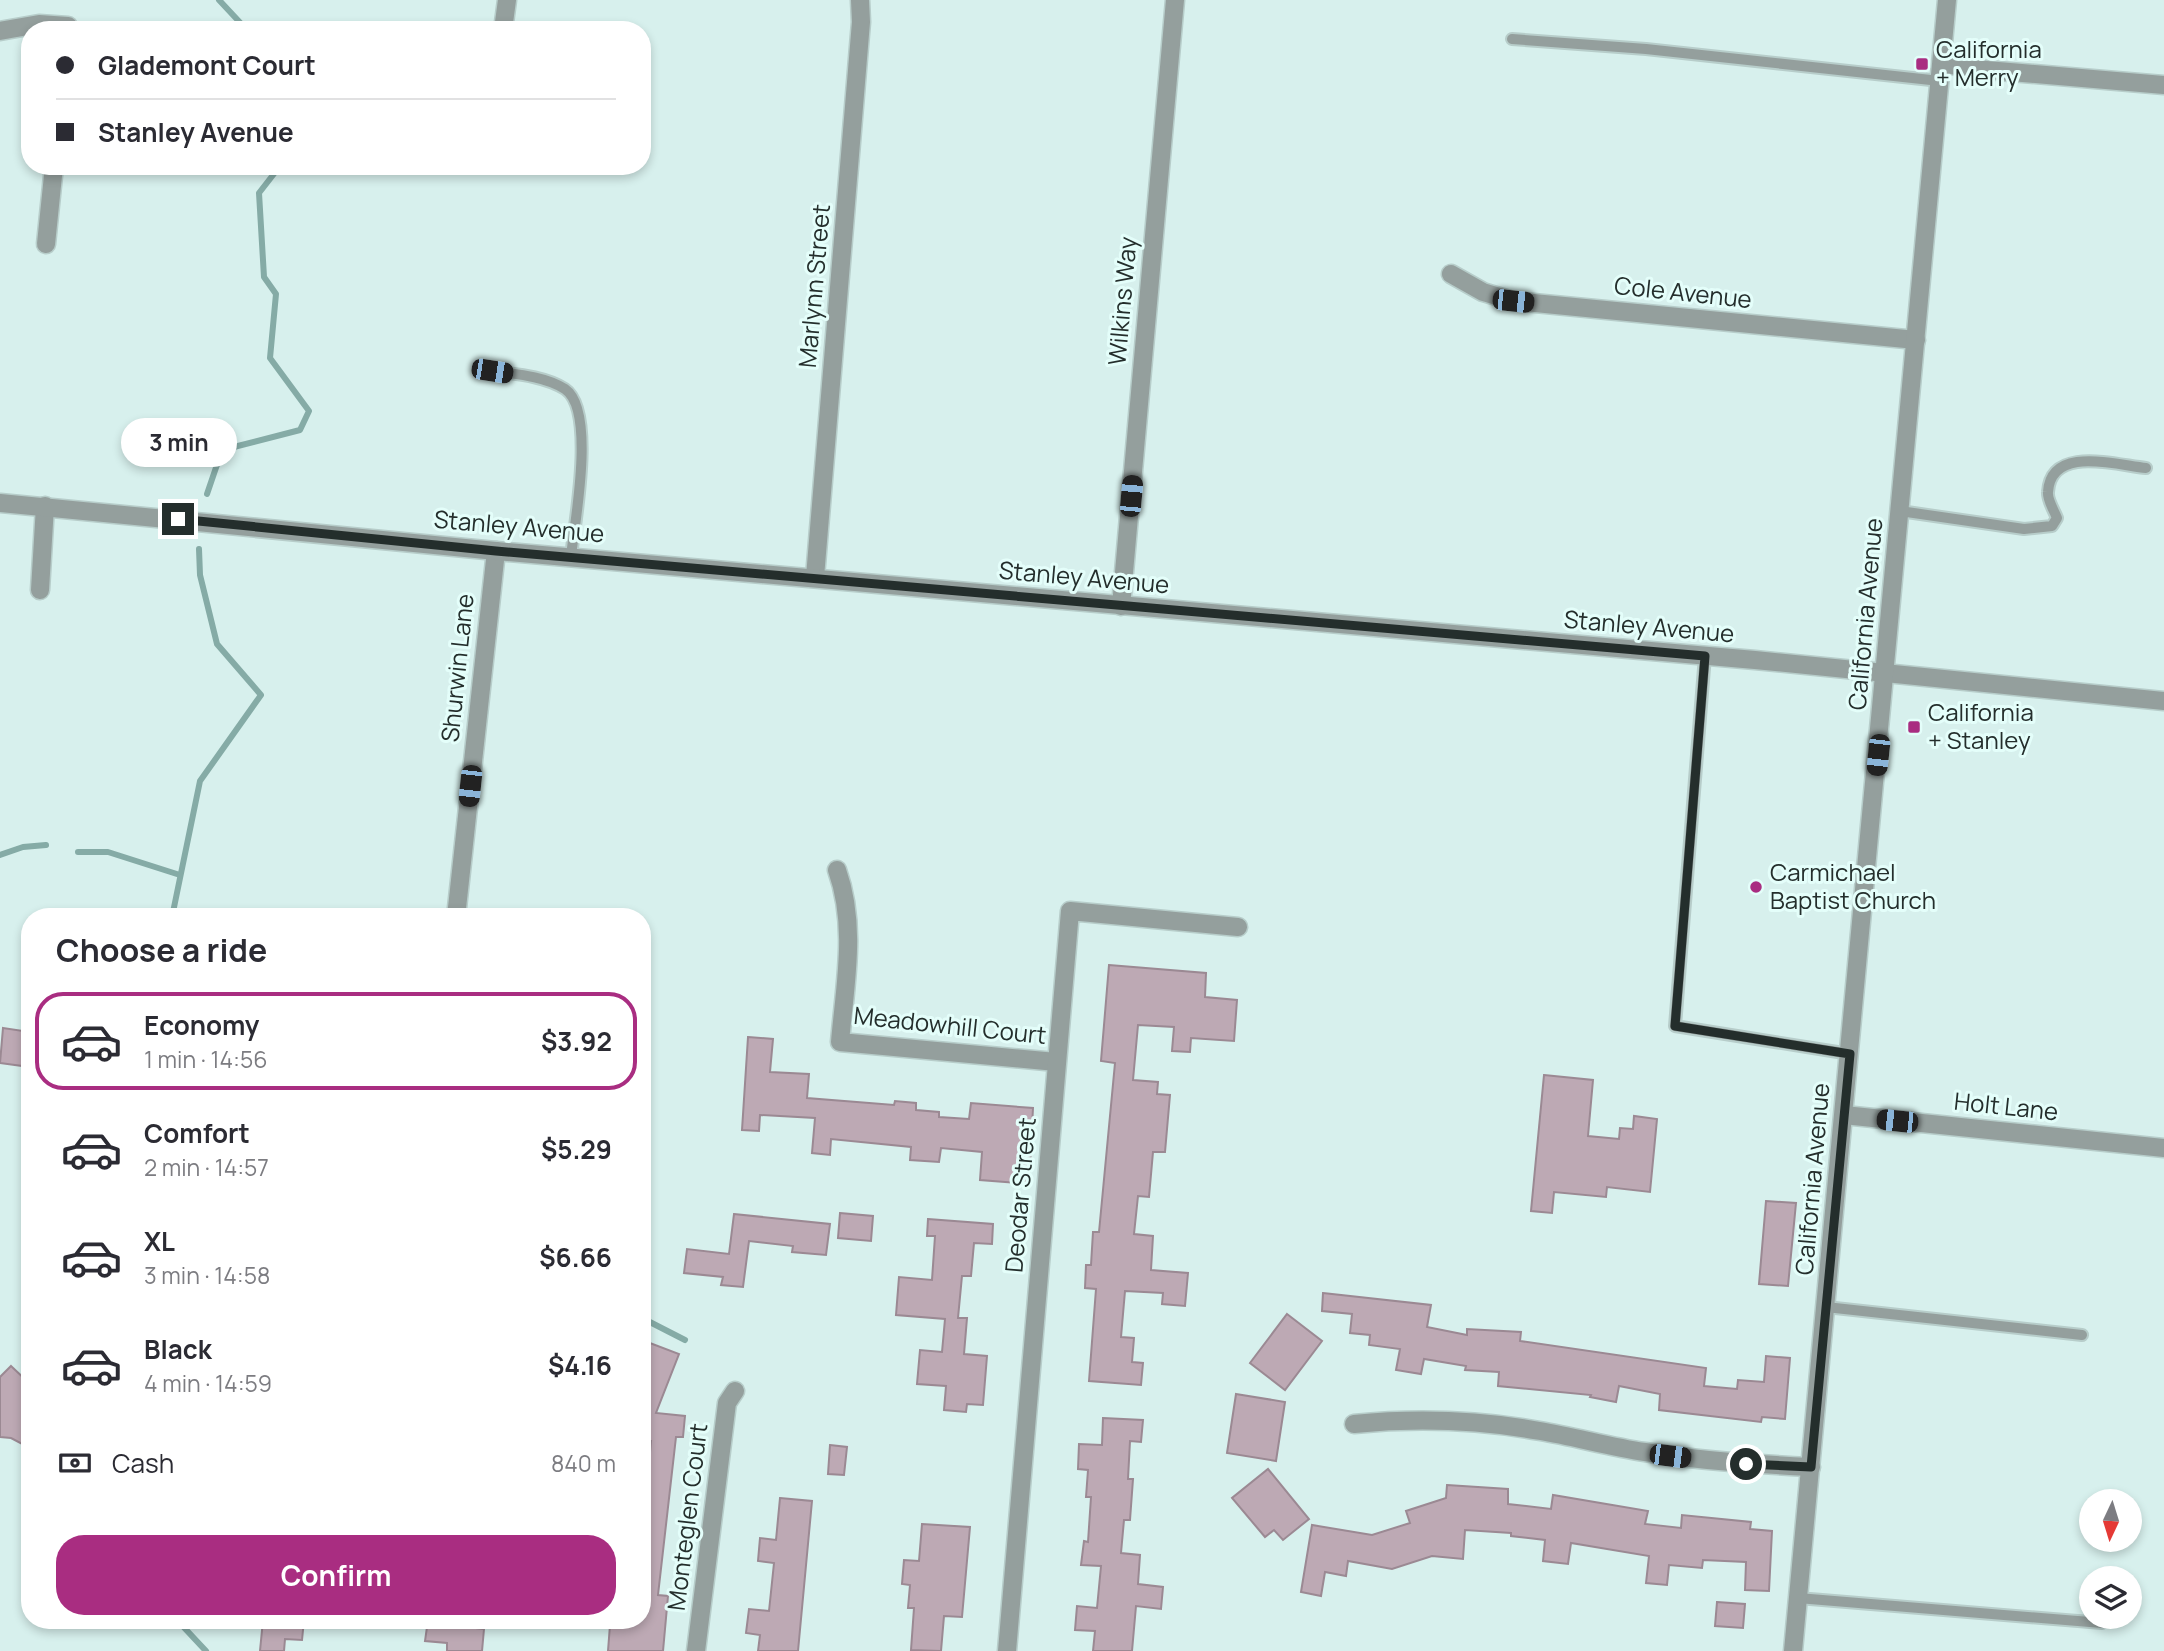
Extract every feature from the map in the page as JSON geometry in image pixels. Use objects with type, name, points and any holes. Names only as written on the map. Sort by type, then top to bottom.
[{"type":"street","points":[[504,21],[507,0]]},
{"type":"street","name":"Marlynn Street","points":[[815,577],[861,22],[860,0]]},
{"type":"street","name":"Wilkins Way","points":[[1121,606],[1175,0]]},
{"type":"street","name":"California Avenue","points":[[1793,1651],[1947,0]]},
{"type":"street","points":[[0,30],[21,27]]},
{"type":"street","points":[[1942,62],[1963,68],[2164,85]]},
{"type":"street","points":[[46,244],[53,175]]},
{"type":"street","name":"Cole Avenue","points":[[1451,274],[1483,292],[1513,301],[1916,340]]},
{"type":"street","name":"Stanley Avenue","points":[[0,503],[496,551],[1705,656],[2164,701]]},
{"type":"street","points":[[40,590],[46,506]]},
{"type":"street","name":"Shurwin Lane","points":[[457,908],[496,551]]},
{"type":"street","name":"Meadowhill Court","points":[[837,870],[848,911],[849,932],[840,1042],[1056,1062]]},
{"type":"street","name":"Deodar Street","points":[[1007,1651],[1070,911],[1238,927]]},
{"type":"street","name":"Holt Lane","points":[[1844,1115],[2164,1148]]},
{"type":"street","name":"Monteglen Court","points":[[696,1651],[727,1403],[735,1391]]},
{"type":"street","points":[[1353,1424],[1413,1420],[1467,1422],[1538,1431],[1643,1452],[1711,1461],[1811,1467]]},
{"type":"lane","points":[[1512,39],[1646,49],[1940,82]]},
{"type":"lane","points":[[492,371],[531,377],[565,389],[579,405],[583,437],[571,556]]},
{"type":"lane","points":[[1900,511],[2024,529],[2052,526],[2057,518],[2048,492],[2054,473],[2064,463],[2078,461],[2146,468]]},
{"type":"lane","points":[[1705,656],[1675,1026],[1850,1054]]},
{"type":"lane","points":[[1826,1307],[2082,1335]]},
{"type":"lane","points":[[1798,1598],[2079,1621]]},
{"type":"building","points":[[1109,965],[1206,973],[1205,997],[1237,1000],[1234,1041],[1191,1038],[1190,1052],[1172,1051],[1174,1027],[1138,1025],[1133,1080],[1158,1082],[1157,1094],[1170,1095],[1165,1152],[1153,1152],[1149,1197],[1138,1196],[1134,1234],[1153,1236],[1151,1270],[1188,1273],[1185,1306],[1162,1304],[1163,1293],[1125,1291],[1121,1337],[1134,1338],[1132,1362],[1143,1363],[1141,1385],[1089,1381],[1096,1289],[1085,1288],[1086,1265],[1091,1265],[1093,1232],[1099,1232],[1115,1063],[1101,1061]]},
{"type":"building","points":[[3,1028],[21,1031],[21,1066],[0,1063]]},
{"type":"building","points":[[748,1037],[773,1039],[770,1072],[809,1074],[807,1098],[894,1105],[895,1101],[916,1103],[916,1110],[939,1112],[939,1117],[969,1119],[971,1103],[1033,1108],[1029,1184],[980,1180],[982,1152],[941,1148],[939,1162],[910,1160],[911,1147],[831,1139],[830,1155],[812,1153],[815,1118],[760,1115],[759,1131],[742,1130]]},
{"type":"building","points":[[1544,1075],[1593,1080],[1588,1136],[1619,1139],[1620,1128],[1633,1129],[1634,1116],[1657,1119],[1650,1192],[1607,1187],[1606,1197],[1554,1192],[1552,1213],[1531,1211]]},
{"type":"building","points":[[1766,1201],[1796,1203],[1788,1286],[1759,1284]]},
{"type":"building","points":[[840,1213],[873,1216],[871,1241],[838,1238]]},
{"type":"building","points":[[734,1214],[830,1224],[826,1255],[792,1252],[793,1246],[749,1241],[743,1287],[721,1285],[723,1277],[684,1273],[687,1249],[729,1254]]},
{"type":"building","points":[[928,1219],[993,1224],[992,1244],[974,1243],[971,1276],[962,1276],[958,1318],[967,1318],[964,1354],[987,1356],[983,1405],[967,1404],[966,1412],[944,1410],[946,1386],[917,1384],[920,1350],[942,1352],[945,1319],[896,1315],[899,1277],[932,1280],[935,1236],[927,1236]]},
{"type":"building","points":[[1323,1293],[1431,1305],[1427,1327],[1467,1335],[1467,1329],[1521,1332],[1520,1341],[1706,1368],[1704,1386],[1737,1389],[1738,1380],[1764,1382],[1766,1356],[1790,1358],[1785,1419],[1762,1417],[1761,1422],[1659,1410],[1660,1394],[1619,1386],[1616,1402],[1590,1397],[1591,1395],[1498,1386],[1499,1372],[1465,1370],[1466,1366],[1424,1359],[1421,1374],[1396,1370],[1400,1349],[1369,1345],[1370,1335],[1350,1333],[1352,1314],[1322,1311]]},
{"type":"building","points":[[1287,1314],[1322,1341],[1285,1390],[1250,1363]]},
{"type":"building","points":[[651,1343],[679,1354],[656,1413],[685,1416],[683,1437],[676,1437],[658,1595],[668,1596],[663,1651],[608,1651],[610,1629],[651,1629]]},
{"type":"building","points":[[11,1366],[21,1375],[21,1443],[11,1438],[0,1437],[0,1377]]},
{"type":"building","points":[[1236,1394],[1285,1402],[1276,1461],[1227,1453]]},
{"type":"building","points":[[1103,1418],[1143,1420],[1141,1442],[1130,1441],[1128,1479],[1133,1479],[1130,1520],[1124,1520],[1121,1553],[1140,1555],[1138,1584],[1163,1587],[1161,1609],[1136,1606],[1132,1651],[1093,1651],[1095,1631],[1075,1630],[1077,1606],[1097,1608],[1101,1566],[1081,1565],[1084,1541],[1088,1542],[1091,1497],[1086,1497],[1088,1470],[1078,1469],[1079,1444],[1102,1445]]},
{"type":"building","points":[[830,1445],[847,1447],[844,1475],[828,1474]]},
{"type":"building","points":[[1268,1469],[1309,1519],[1283,1540],[1274,1530],[1265,1537],[1232,1498]]},
{"type":"building","points":[[1447,1485],[1508,1489],[1508,1504],[1551,1509],[1553,1495],[1648,1511],[1645,1524],[1681,1528],[1682,1515],[1751,1522],[1750,1529],[1772,1531],[1769,1591],[1745,1590],[1746,1562],[1703,1560],[1702,1568],[1669,1565],[1667,1585],[1646,1583],[1649,1556],[1571,1543],[1568,1564],[1543,1561],[1545,1540],[1511,1536],[1511,1533],[1465,1530],[1463,1559],[1432,1556],[1392,1569],[1348,1561],[1346,1576],[1325,1572],[1321,1596],[1301,1592],[1312,1525],[1372,1535],[1410,1523],[1406,1511],[1446,1498]]},
{"type":"building","points":[[780,1498],[812,1501],[798,1651],[758,1651],[760,1635],[746,1633],[749,1609],[769,1611],[774,1563],[758,1561],[760,1538],[776,1540]]},
{"type":"building","points":[[922,1524],[970,1527],[962,1617],[944,1616],[941,1651],[911,1650],[914,1608],[908,1608],[910,1585],[902,1584],[904,1560],[919,1561]]},
{"type":"building","points":[[1717,1602],[1745,1604],[1743,1628],[1715,1626]]},
{"type":"building","points":[[262,1629],[303,1629],[302,1640],[285,1639],[284,1651],[260,1651]]},
{"type":"building","points":[[427,1629],[484,1629],[482,1651],[447,1651],[447,1643],[425,1641]]},
{"type":"waterway","points":[[219,0],[239,21]]},
{"type":"waterway","points":[[207,494],[222,450],[300,430],[309,411],[270,358],[276,294],[264,277],[259,193],[273,175]]},
{"type":"waterway","points":[[174,908],[200,781],[261,695],[217,644],[200,575],[199,549]]},
{"type":"waterway","points":[[0,855],[23,847],[46,845]]},
{"type":"waterway","points":[[78,852],[108,852],[180,875]]},
{"type":"waterway","points":[[651,1323],[685,1340]]},
{"type":"waterway","points":[[185,1629],[206,1651]]},
{"type":"place","name":"California + Merry","points":[[1922,64]]},
{"type":"place","name":"California + Stanley","points":[[1914,727]]},
{"type":"place","name":"Carmichael Baptist Church","points":[[1756,887]]},
{"type":"route","points":[[178,519],[496,551],[1705,656],[1675,1026],[1850,1054],[1811,1467],[1746,1464]]}]
